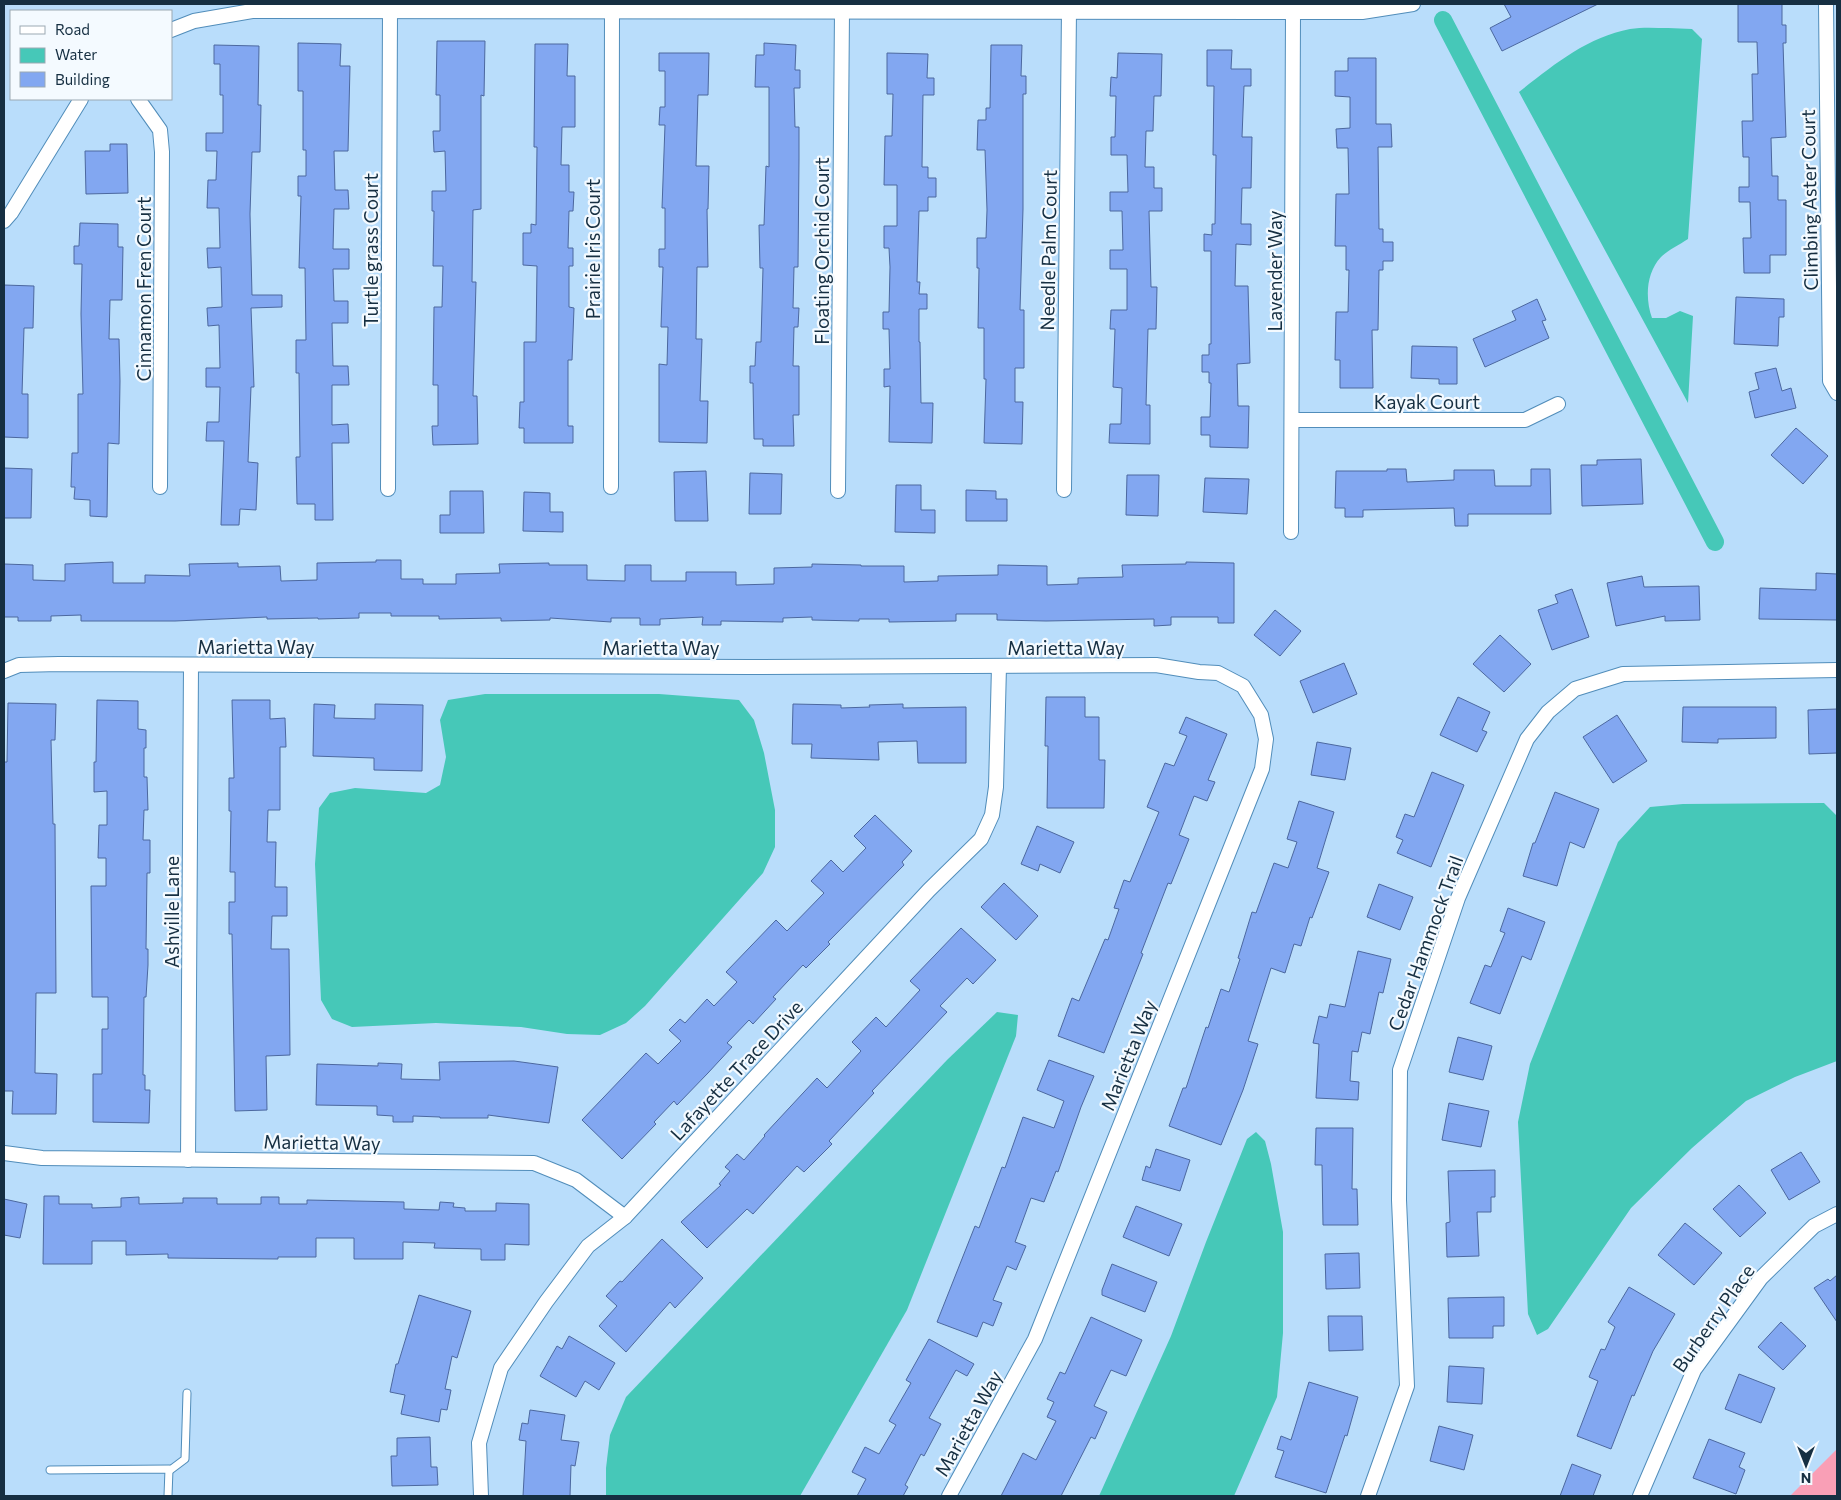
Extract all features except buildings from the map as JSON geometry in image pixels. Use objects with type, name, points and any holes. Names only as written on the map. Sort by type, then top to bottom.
[{"type":"street","points":[[172,30],[194,21],[252,11],[1069,10],[1362,12],[1412,4]]},
{"type":"street","name":"Climbing Aster Court","points":[[1826,4],[1830,381],[1837,393]]},
{"type":"street","name":"Needle Palm Court","points":[[1064,490],[1069,10]]},
{"type":"street","name":"Turtle grass Court","points":[[388,490],[390,11]]},
{"type":"street","name":"Prairie Iris Court","points":[[611,488],[612,11]]},
{"type":"street","name":"Floating Orchid Court","points":[[838,491],[842,11]]},
{"type":"street","name":"Lavender Way","points":[[1291,532],[1293,11]]},
{"type":"street","points":[[4,221],[11,213],[80,100]]},
{"type":"street","name":"Cinnamon Fren Court","points":[[139,100],[160,130],[162,152],[160,487]]},
{"type":"street","name":"Kayak Court","points":[[1292,420],[1525,420],[1558,404]]},
{"type":"street","name":"Marietta Way","points":[[4,671],[19,665],[1156,665],[1218,673],[1243,686],[1261,715],[1266,739],[1262,769],[1035,1339],[949,1496]]},
{"type":"street","name":"Ashville Lane","points":[[188,1160],[191,665]]},
{"type":"street","name":"Lafayette Trace Drive","points":[[481,1496],[479,1443],[501,1368],[546,1302],[588,1246],[625,1217],[929,890],[980,839],[992,815],[996,787],[999,666]]},
{"type":"street","name":"Cedar Hammock Trail","points":[[1368,1496],[1407,1386],[1399,1200],[1400,1070],[1458,898],[1527,740],[1548,712],[1575,689],[1623,674],[1837,670]]},
{"type":"street","name":"Marietta Way","points":[[4,1153],[42,1158],[534,1163],[576,1180],[625,1217]]},
{"type":"street","name":"Burberry Place","points":[[1640,1496],[1694,1370],[1761,1278],[1814,1226],[1837,1214]]},
{"type":"lane","points":[[169,1471],[186,1459],[187,1393]]},
{"type":"lane","points":[[50,1470],[169,1469],[169,1471]]},
{"type":"lane","points":[[168,1496],[169,1471]]},
{"type":"shaded area","points":[[1837,1449],[1837,1496],[1790,1496]]},
{"type":"water","points":[[1630,29],[1692,29],[1702,39],[1688,239],[1667,252],[1656,263],[1648,286],[1648,302],[1652,318],[1666,318],[1680,311],[1693,316],[1688,403],[1519,92],[1571,54],[1599,39]]},
{"type":"water","points":[[485,694],[659,694],[739,700],[754,720],[764,753],[775,810],[775,847],[763,873],[645,1006],[626,1023],[600,1035],[567,1034],[521,1027],[436,1023],[352,1027],[332,1019],[321,1000],[315,864],[319,808],[330,793],[355,788],[426,793],[440,785],[446,757],[440,720],[448,700]]},
{"type":"water","points":[[1824,803],[1837,816],[1837,1061],[1795,1077],[1746,1101],[1692,1148],[1631,1208],[1548,1329],[1537,1335],[1528,1314],[1518,1122],[1530,1064],[1618,842],[1650,807],[1683,804]]},
{"type":"water","points":[[997,1012],[1018,1015],[1016,1036],[907,1310],[800,1496],[606,1496],[606,1468],[610,1435],[626,1397],[947,1060]]},
{"type":"water","points":[[1256,1132],[1265,1141],[1283,1232],[1283,1333],[1277,1397],[1234,1496],[1099,1496],[1171,1336],[1247,1139]]},
{"type":"waterway","points":[[1443,20],[1715,542]]}]
